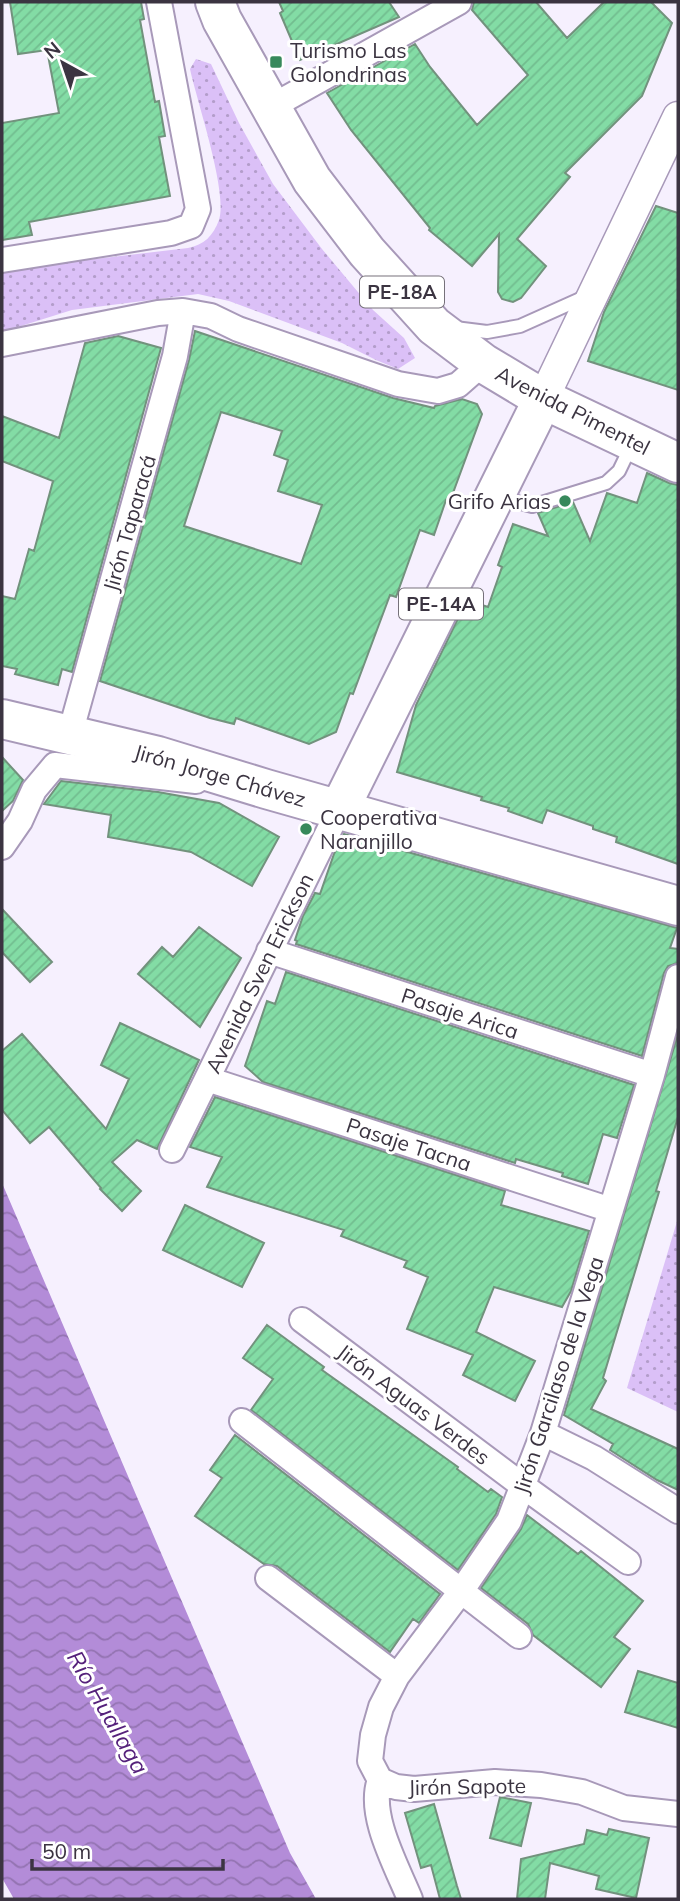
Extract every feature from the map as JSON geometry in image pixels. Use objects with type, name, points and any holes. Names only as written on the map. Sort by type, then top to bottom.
[{"type":"main road","name":"Avenida Pimentel","points":[[218,11],[320,190],[367,253],[434,326],[483,363],[543,399],[678,463]]},
{"type":"main road","name":"Avenida Sven Erickson","points":[[340,810],[543,399]]},
{"type":"main road","name":"Jirón Jorge Chávez","points":[[2,719],[158,756],[678,906]]},
{"type":"street","points":[[2,260],[171,233],[191,226],[198,209],[159,2]]},
{"type":"street","points":[[271,107],[459,2]]},
{"type":"street","name":"Avenida Sven Erickson","points":[[543,399],[678,117]]},
{"type":"street","points":[[2,344],[158,313],[183,311],[211,316],[238,330],[398,384],[438,391],[458,385],[483,363]]},
{"type":"street","name":"Jirón Taparacá","points":[[70,734],[175,356],[183,311]]},
{"type":"street","points":[[2,847],[20,821],[34,790],[55,765],[266,789]]},
{"type":"street","name":"Avenida Sven Erickson","points":[[172,1150],[340,810]]},
{"type":"street","name":"Pasaje Arica","points":[[269,951],[652,1075]]},
{"type":"street","name":"Jirón Garcilaso de la Vega","points":[[410,1899],[379,1818],[377,1790],[380,1780],[370,1761],[373,1735],[381,1707],[397,1676],[462,1590],[509,1521],[543,1433],[652,1075],[678,977]]},
{"type":"street","name":"Pasaje Tacna","points":[[207,1079],[611,1210]]},
{"type":"street","name":"Jirón Aguas Verdes","points":[[302,1320],[628,1562]]},
{"type":"street","points":[[242,1421],[519,1636]]},
{"type":"street","points":[[543,1433],[594,1458],[678,1511]]},
{"type":"street","points":[[268,1578],[397,1676]]},
{"type":"street","name":"Jirón Sapote","points":[[380,1780],[396,1787],[414,1789],[495,1782],[541,1785],[582,1793],[624,1808],[678,1814]]},
{"type":"lane","points":[[434,326],[487,332],[520,326],[594,292]]},
{"type":"lane","points":[[498,490],[517,502],[532,506],[606,483],[619,471],[633,443]]},
{"type":"shaded area","points":[[196,59],[211,64],[239,123],[273,184],[373,310],[404,338],[415,358],[398,369],[342,343],[229,301],[198,294],[72,310],[2,332],[2,270],[188,248],[199,245],[214,231],[221,207],[216,169],[190,69]]},
{"type":"shaded area","points":[[678,1218],[678,1412],[627,1388]]},
{"type":"water","name":"Río Huallaga","points":[[2,1183],[290,1853],[316,1899],[14,1899],[2,1878]]},
{"type":"building","points":[[10,2],[141,2],[144,19],[140,20],[155,102],[159,101],[165,136],[159,137],[170,196],[29,222],[32,235],[2,240],[2,123],[59,113],[47,50],[18,54]]},
{"type":"building","points":[[279,2],[389,2],[399,17],[300,60],[280,13],[283,11]]},
{"type":"building","points":[[474,2],[536,2],[567,38],[604,2],[651,2],[672,23],[642,96],[565,173],[570,177],[517,239],[546,266],[521,298],[513,302],[502,299],[498,292],[499,234],[472,266],[429,230],[351,130],[327,93],[415,44],[477,125],[528,75],[472,10]]},
{"type":"building","points":[[656,206],[678,213],[678,390],[588,361],[604,312]]},
{"type":"building","points":[[195,331],[393,398],[434,408],[462,399],[477,404],[482,414],[450,501],[446,500],[434,535],[420,530],[396,597],[390,595],[336,732],[309,744],[236,718],[234,724],[210,718],[100,681]],"holes":[[[221,412],[282,431],[274,455],[288,460],[278,491],[322,505],[301,564],[184,526]]]},
{"type":"building","points":[[118,336],[161,348],[72,672],[62,669],[58,685],[15,674],[17,669],[2,666],[2,596],[15,599],[29,549],[34,551],[53,481],[2,461],[2,416],[59,438],[85,343]]},
{"type":"building","points":[[647,473],[678,485],[678,864],[616,842],[617,837],[547,810],[542,823],[508,811],[509,808],[481,800],[482,797],[397,772],[416,705],[467,600],[488,607],[502,567],[498,565],[513,524],[548,536],[538,513],[573,502],[590,541],[607,493],[637,503]]},
{"type":"building","points":[[2,757],[23,780],[13,801],[2,811]]},
{"type":"building","points":[[61,781],[158,792],[219,803],[279,837],[252,886],[191,852],[108,837],[111,815],[44,804]]},
{"type":"building","points":[[344,834],[677,928],[670,948],[678,949],[678,963],[668,966],[664,973],[642,1056],[296,944],[303,916],[315,893],[320,894]]},
{"type":"building","points":[[2,909],[52,962],[30,982],[2,952]]},
{"type":"building","points":[[199,927],[241,958],[200,1027],[138,974],[162,947],[173,957]]},
{"type":"building","points":[[286,972],[634,1085],[617,1138],[603,1134],[588,1184],[562,1176],[563,1173],[516,1159],[515,1163],[263,1082],[245,1066],[267,1001],[275,1004]]},
{"type":"building","points":[[120,1023],[199,1060],[157,1149],[137,1140],[112,1162],[141,1191],[122,1211],[100,1189],[49,1127],[30,1143],[2,1110],[2,1051],[22,1034],[106,1129],[129,1079],[101,1065]]},
{"type":"building","points":[[678,1034],[678,1117],[656,1191],[659,1192],[603,1378],[606,1381],[591,1409],[678,1449],[678,1490],[610,1450],[613,1444],[564,1415]]},
{"type":"building","points":[[215,1097],[505,1191],[501,1205],[589,1231],[571,1291],[562,1307],[494,1287],[476,1332],[535,1361],[515,1401],[463,1375],[473,1355],[407,1329],[428,1277],[404,1267],[407,1261],[341,1236],[344,1230],[207,1187],[222,1157],[190,1147]]},
{"type":"building","points":[[185,1205],[264,1243],[242,1287],[163,1250]]},
{"type":"building","points":[[267,1325],[324,1367],[322,1370],[458,1467],[457,1469],[488,1492],[491,1489],[502,1497],[496,1514],[458,1570],[251,1410],[273,1379],[243,1358]]},
{"type":"building","points":[[235,1435],[440,1594],[419,1623],[413,1619],[390,1652],[277,1566],[264,1564],[195,1516],[222,1478],[210,1470]]},
{"type":"building","points":[[527,1515],[578,1554],[581,1551],[643,1601],[614,1637],[630,1649],[601,1687],[533,1635],[528,1624],[481,1588],[521,1529]]},
{"type":"building","points":[[638,1671],[678,1683],[678,1728],[625,1712]]},
{"type":"building","points":[[500,1797],[531,1803],[521,1846],[490,1838]]},
{"type":"building","points":[[434,1804],[461,1899],[440,1899],[431,1865],[421,1868],[405,1813]]},
{"type":"building","points":[[609,1829],[649,1838],[636,1898],[596,1889],[599,1876],[550,1863],[545,1899],[517,1899],[521,1859],[584,1844],[587,1830],[607,1835]]},
{"type":"place","name":"Turismo Las Golondrinas","points":[[276,62]]},
{"type":"place","name":"Grifo Arias","points":[[565,501]]},
{"type":"place","name":"Cooperativa Naranjillo","points":[[306,829]]}]
